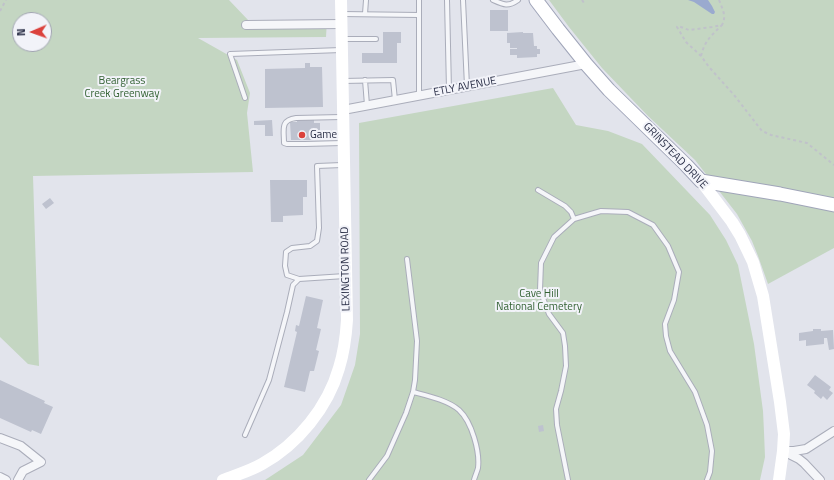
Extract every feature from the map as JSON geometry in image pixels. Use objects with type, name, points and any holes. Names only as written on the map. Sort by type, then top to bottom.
[{"type":"main road","name":"LEXINGTON ROAD","points":[[223,480],[257,467],[282,451],[295,439],[307,426],[321,406],[334,383],[339,369],[344,348],[347,320],[342,0]]},
{"type":"main road","name":"GRINSTEAD DRIVE","points":[[536,0],[586,64],[609,90],[701,181],[740,235],[753,262],[763,296],[779,393],[784,434],[783,451],[778,480]]},
{"type":"main road","points":[[701,181],[780,194],[834,205]]},
{"type":"street","points":[[246,26],[342,19]]},
{"type":"street","name":"ETLY AVENUE","points":[[343,114],[367,106],[395,100],[586,64]]},
{"type":"street","points":[[783,451],[806,449],[834,431]]},
{"type":"street","points":[[0,438],[22,446],[41,462],[23,471],[18,480]]},
{"type":"street","points":[[783,451],[799,459],[820,480]]},
{"type":"street","points":[[0,477],[6,480]]},
{"type":"lane","points":[[366,0],[366,14]]},
{"type":"lane","points":[[419,0],[419,96]]},
{"type":"lane","points":[[447,0],[448,90]]},
{"type":"lane","points":[[463,0],[467,86]]},
{"type":"lane","points":[[493,0],[503,4],[512,4],[518,0]]},
{"type":"lane","points":[[342,19],[366,14],[419,15]]},
{"type":"lane","points":[[245,98],[230,54],[342,45],[376,39]]},
{"type":"lane","points":[[366,80],[367,106]]},
{"type":"lane","points":[[343,81],[393,80],[395,100]]},
{"type":"lane","points":[[343,114],[289,119],[285,122],[284,126],[284,143],[344,143]]},
{"type":"lane","points":[[344,165],[317,166],[317,241],[310,246],[292,248],[286,252],[285,266],[287,275],[298,278],[346,276]]},
{"type":"lane","points":[[538,190],[565,206],[571,212],[574,219]]},
{"type":"lane","points":[[568,480],[557,425],[556,409],[566,366],[565,346],[563,333],[549,314],[540,290],[541,263],[554,237],[574,219],[601,211],[628,212],[653,225],[668,246],[680,272],[674,300],[665,324],[666,336],[670,351],[695,392],[707,425],[712,451],[710,472],[707,480]]},
{"type":"lane","points":[[369,480],[388,456],[413,392],[417,341],[407,259]]},
{"type":"lane","points":[[245,435],[269,380],[293,285],[298,278]]},
{"type":"lane","points":[[413,392],[447,403],[459,411],[468,423],[474,436],[477,453],[478,468],[474,480]]},
{"type":"path","points":[[0,11],[6,0]]},
{"type":"path","points":[[701,56],[707,39],[722,25],[725,19],[719,0]]},
{"type":"path","points":[[722,25],[689,30],[678,26],[677,28],[686,42],[701,56],[734,95],[762,132],[807,143],[834,165]]},
{"type":"green space","name":"Beargrass Creek Greenway","points":[[0,0],[229,0],[249,21],[327,20],[326,37],[198,38],[237,60],[250,93],[247,113],[253,172],[33,176],[39,366],[28,364],[0,337]]},
{"type":"green space","points":[[549,0],[834,0],[834,248],[768,284],[752,241],[737,214],[695,160],[648,116],[602,68]]},
{"type":"green space","name":"Cave Hill National Cemetery","points":[[553,88],[576,125],[608,131],[642,144],[710,215],[726,240],[738,265],[754,344],[763,411],[764,432],[765,457],[760,480],[265,480],[303,455],[341,405],[355,365],[360,334],[359,123]]},
{"type":"water","points":[[688,0],[708,0],[715,12],[712,14],[694,2]]},
{"type":"building","points":[[490,10],[508,10],[508,31],[490,31]]},
{"type":"building","points":[[383,32],[401,32],[401,43],[397,43],[397,63],[362,63],[362,53],[383,53]]},
{"type":"building","points":[[507,33],[533,33],[534,46],[537,46],[537,49],[540,49],[540,54],[537,54],[537,57],[517,58],[517,55],[510,55],[510,49],[517,48],[510,48],[510,43],[507,43]]},
{"type":"building","points":[[305,63],[310,63],[310,67],[322,67],[323,107],[265,108],[265,69],[305,68]]},
{"type":"building","points":[[272,120],[273,136],[265,136],[265,125],[254,125],[254,121]]},
{"type":"building","points":[[297,120],[314,120],[314,123],[320,123],[320,137],[314,137],[314,140],[291,140],[290,122],[297,122]]},
{"type":"building","points":[[270,180],[307,180],[307,197],[303,197],[303,215],[283,216],[283,222],[271,222]]},
{"type":"building","points":[[50,198],[54,203],[46,209],[42,204]]},
{"type":"building","points":[[306,296],[323,300],[317,328],[321,329],[316,350],[319,351],[314,371],[310,371],[305,392],[284,387],[297,332],[295,331],[296,325],[299,326]]},
{"type":"building","points":[[813,329],[821,329],[821,331],[833,330],[834,349],[829,350],[827,338],[824,338],[824,344],[806,346],[806,340],[799,341],[799,333],[813,331]]},
{"type":"building","points":[[815,375],[831,387],[829,390],[833,393],[827,400],[823,396],[821,399],[814,393],[815,391],[807,385]]},
{"type":"building","points":[[0,380],[45,401],[44,403],[53,407],[41,434],[32,430],[31,432],[0,418]]},
{"type":"building","points":[[543,425],[544,431],[539,432],[538,426]]},
{"type":"place","name":"Game","points":[[302,135]]}]
